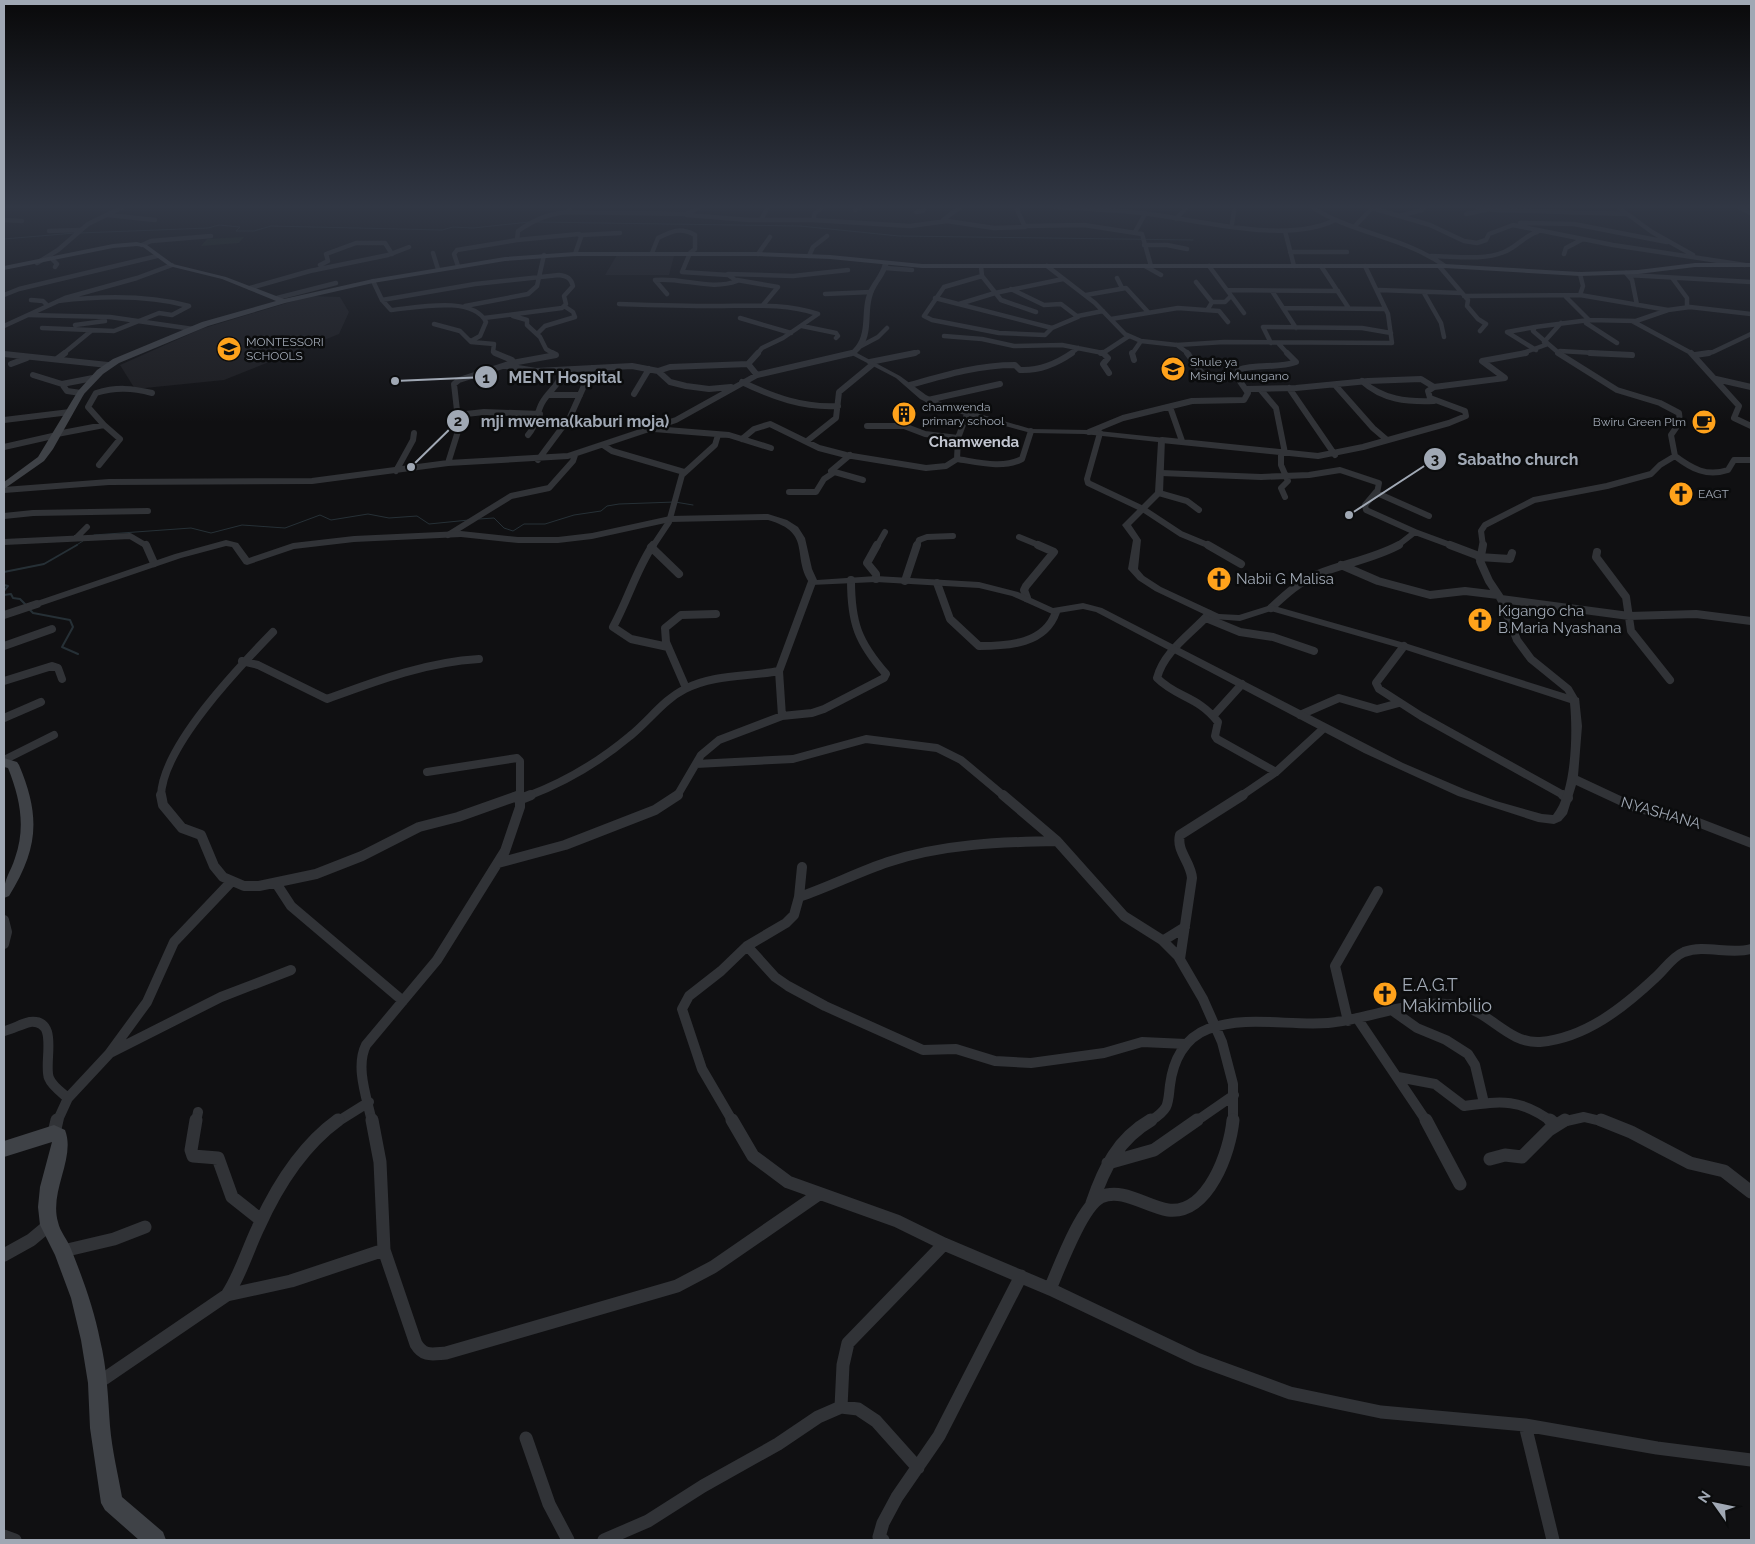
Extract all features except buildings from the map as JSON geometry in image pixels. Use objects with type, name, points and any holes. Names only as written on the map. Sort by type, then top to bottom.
[{"type":"main road","points":[[222,277],[280,300]]},
{"type":"main road","points":[[4,488],[41,459],[81,393],[108,365],[193,329],[280,300],[394,277]]},
{"type":"main road","points":[[4,761],[12,765],[16,773],[28,810],[29,833],[21,865],[4,892]]},
{"type":"main road","points":[[4,1149],[54,1133],[59,1136],[61,1143],[49,1188],[47,1207],[49,1225],[63,1251],[80,1298],[91,1340],[98,1383],[100,1428],[112,1503],[154,1540]]},
{"type":"street","points":[[4,295],[19,289],[69,277]]},
{"type":"street","points":[[4,326],[58,301],[141,277]]},
{"type":"street","points":[[250,288],[290,277]]},
{"type":"street","points":[[382,300],[475,284],[531,277]]},
{"type":"street","points":[[373,281],[382,300],[391,310],[451,305],[465,306],[528,294],[537,286],[540,277]]},
{"type":"street","points":[[564,306],[566,304],[565,294],[573,286],[572,281],[568,277]]},
{"type":"street","points":[[677,280],[680,277]]},
{"type":"street","points":[[733,277],[737,280]]},
{"type":"street","points":[[861,346],[871,292],[879,277]]},
{"type":"street","points":[[979,277],[944,288],[935,298],[924,316],[926,318],[996,332],[1045,335],[1052,328],[1078,316],[1103,311]]},
{"type":"street","points":[[983,277],[998,298],[1036,312]]},
{"type":"street","points":[[1060,277],[1086,296],[1129,336],[1141,340],[1177,345],[1224,342],[1346,341],[1390,344],[1393,342],[1388,315],[1384,309],[1379,290],[1371,277]]},
{"type":"street","points":[[1217,277],[1244,313]]},
{"type":"street","points":[[1328,277],[1348,307]]},
{"type":"street","points":[[1451,277],[1468,300],[1467,306],[1478,319],[1486,324],[1480,331]]},
{"type":"street","points":[[1580,295],[1583,286],[1581,277]]},
{"type":"street","points":[[1628,277],[1638,298],[1637,305]]},
{"type":"street","points":[[1652,277],[1751,284]]},
{"type":"street","points":[[1117,278],[1122,288]]},
{"type":"street","points":[[1673,279],[1687,298],[1687,307]]},
{"type":"street","points":[[667,294],[654,281],[677,280],[713,287],[737,280],[778,287],[763,306]]},
{"type":"street","points":[[958,304],[995,292],[1063,280]]},
{"type":"street","points":[[1196,282],[1212,302]]},
{"type":"street","points":[[280,300],[336,283]]},
{"type":"street","points":[[1086,296],[1122,288],[1127,289],[1148,312]]},
{"type":"street","points":[[1011,289],[1044,306],[1061,304],[1078,316]]},
{"type":"street","points":[[1227,290],[1338,291]]},
{"type":"street","points":[[1379,290],[1463,295],[1566,297],[1580,295],[1668,310]]},
{"type":"street","points":[[1272,291],[1296,328]]},
{"type":"street","points":[[826,294],[871,292]]},
{"type":"street","points":[[1424,293],[1441,323],[1444,337]]},
{"type":"street","points":[[1212,302],[1225,302],[1231,296]]},
{"type":"street","points":[[1566,297],[1588,320],[1586,323],[1617,343]]},
{"type":"street","points":[[42,328],[114,331],[159,313],[172,314],[190,306],[175,303],[110,299],[74,298],[58,301]]},
{"type":"street","points":[[935,298],[1052,328]]},
{"type":"street","points":[[31,300],[44,302],[47,305]]},
{"type":"street","points":[[1208,309],[1212,302]]},
{"type":"street","points":[[619,304],[763,306],[796,308],[818,314],[802,326],[762,348],[748,364],[670,367],[658,371]]},
{"type":"street","points":[[465,306],[484,318],[564,306],[573,312],[575,317],[569,320],[548,323],[537,334]]},
{"type":"street","points":[[1284,308],[1348,307],[1384,309]]},
{"type":"street","points":[[1538,349],[1507,332],[1588,320],[1632,322],[1668,310],[1687,307],[1751,314]]},
{"type":"street","points":[[1112,319],[1173,308],[1208,309],[1221,312],[1228,322]]},
{"type":"street","points":[[448,463],[459,428],[454,384],[459,380],[509,364],[556,355],[546,348],[537,334],[527,326],[526,319],[508,314]]},
{"type":"street","points":[[26,315],[114,318],[193,329]]},
{"type":"street","points":[[61,328],[114,318]]},
{"type":"street","points":[[469,341],[480,336],[486,322],[484,318]]},
{"type":"street","points":[[740,318],[790,333]]},
{"type":"street","points":[[1010,323],[1015,318]]},
{"type":"street","points":[[1632,322],[1695,355],[1739,406],[1734,418],[1751,426]]},
{"type":"street","points":[[1538,349],[1546,343],[1561,323]]},
{"type":"street","points":[[434,324],[460,331],[469,341],[494,344],[493,352],[512,360],[509,364]]},
{"type":"street","points":[[802,326],[836,332],[838,336],[836,338]]},
{"type":"street","points":[[1088,432],[1124,418],[1198,400],[1244,400],[1248,393],[1237,377],[1238,370],[1252,365],[1286,366],[1296,362],[1274,343],[1263,327],[1362,328],[1391,333]]},
{"type":"street","points":[[1535,327],[1534,333],[1546,343],[1616,390],[1656,402],[1679,413],[1680,422],[1670,435],[1675,456],[1697,471],[1708,474],[1728,470],[1734,460],[1751,460]]},
{"type":"street","points":[[4,488],[109,482],[294,482],[360,476],[448,463],[538,460],[575,455],[685,416],[757,375],[852,353],[878,337],[887,328]]},
{"type":"street","points":[[989,341],[996,332],[1004,328]]},
{"type":"street","points":[[1305,328],[1311,342]]},
{"type":"street","points":[[57,359],[91,331]]},
{"type":"street","points":[[1695,355],[1713,352],[1751,334]]},
{"type":"street","points":[[944,336],[1014,346],[1044,344],[1103,353],[1108,358],[1103,364],[1108,373]]},
{"type":"street","points":[[1103,353],[1129,336]]},
{"type":"street","points":[[1134,360],[1132,352],[1141,340]]},
{"type":"street","points":[[1177,345],[1189,354],[1202,373]]},
{"type":"street","points":[[910,385],[980,367],[1014,364],[1020,370],[1037,370],[1057,362],[1078,348]]},
{"type":"street","points":[[1434,401],[1428,390],[1434,387],[1505,378],[1482,361],[1538,349],[1571,354],[1632,355]]},
{"type":"street","points":[[807,441],[831,424],[836,418],[839,392],[871,363],[918,352]]},
{"type":"street","points":[[852,353],[910,385],[928,400],[967,414],[1031,431],[1100,433],[1310,456],[1335,455],[1421,430],[1450,424],[1467,415],[1462,410],[1434,401],[1399,400],[1379,396],[1362,381]]},
{"type":"street","points":[[4,354],[108,365]]},
{"type":"street","points":[[16,355],[9,366],[30,357]]},
{"type":"street","points":[[509,364],[523,370],[562,370],[625,366],[649,369],[658,371],[670,382],[686,386],[716,389],[739,384],[796,405],[838,406]]},
{"type":"street","points":[[748,364],[757,375]]},
{"type":"street","points":[[538,460],[570,417],[592,368]]},
{"type":"street","points":[[634,394],[649,369]]},
{"type":"street","points":[[528,435],[536,424],[540,414],[540,407],[548,395],[554,391],[562,377],[562,370]]},
{"type":"street","points":[[33,375],[62,384],[94,378]]},
{"type":"street","points":[[1246,389],[1421,379],[1434,387]]},
{"type":"street","points":[[1716,379],[1751,387]]},
{"type":"street","points":[[62,384],[67,391],[81,393]]},
{"type":"street","points":[[928,400],[974,388],[1000,384]]},
{"type":"street","points":[[1335,385],[1365,421],[1387,440]]},
{"type":"street","points":[[99,466],[120,439],[88,407],[96,394],[110,388],[133,388],[152,393]]},
{"type":"street","points":[[1289,388],[1335,455]]},
{"type":"street","points":[[1260,389],[1276,408],[1283,453],[1281,465],[1288,481],[1280,490],[1285,497]]},
{"type":"street","points":[[548,395],[580,395]]},
{"type":"street","points":[[1170,407],[1182,441]]},
{"type":"street","points":[[4,420],[70,412]]},
{"type":"street","points":[[457,415],[484,412],[540,414]]},
{"type":"street","points":[[957,459],[958,438],[967,414]]},
{"type":"street","points":[[742,439],[754,429],[770,424],[819,448],[850,456],[926,468],[946,466],[957,459],[996,463],[1019,462],[1022,459],[1031,431]]},
{"type":"street","points":[[4,448],[104,425]]},
{"type":"street","points":[[867,426],[904,426],[924,434],[958,438]]},
{"type":"street","points":[[652,429],[718,435],[742,439],[771,448]]},
{"type":"street","points":[[396,471],[413,440],[414,433]]},
{"type":"street","points":[[1100,433],[1087,482],[1143,509],[1180,534],[1208,545],[1241,564]]},
{"type":"street","points":[[668,647],[629,638],[619,634],[613,627],[627,602],[642,562],[664,531],[670,519],[680,479],[684,472],[715,445],[718,435]]},
{"type":"street","points":[[1162,440],[1159,493],[1126,525],[1137,540],[1133,561],[1136,573],[1158,589],[1240,632],[1273,636],[1314,651]]},
{"type":"street","points":[[603,445],[612,451],[684,472]]},
{"type":"street","points":[[448,535],[511,496],[549,488],[573,461],[575,455]]},
{"type":"street","points":[[789,492],[816,492],[824,479],[850,456]]},
{"type":"street","points":[[812,582],[876,579],[991,587],[1027,598],[1056,612],[1077,606],[1099,610],[1324,728],[1444,786],[1505,809],[1553,818],[1560,814],[1568,798],[1573,779],[1578,714],[1575,701],[1558,680],[1522,649],[1500,597],[1489,581],[1479,556],[1483,545],[1480,534],[1482,528],[1511,509],[1534,500],[1607,486],[1651,474],[1660,465],[1675,456]]},
{"type":"street","points":[[1161,473],[1285,476],[1344,470],[1379,483],[1376,492],[1365,505],[1366,510],[1415,532],[1479,556],[1510,559],[1512,553]]},
{"type":"street","points":[[832,472],[864,480]]},
{"type":"street","points":[[1376,492],[1429,516]]},
{"type":"street","points":[[1159,493],[1187,501],[1199,510]]},
{"type":"street","points":[[4,516],[33,513],[148,511]]},
{"type":"street","points":[[4,615],[154,564],[226,543],[234,545],[247,562],[297,545],[380,537],[470,534],[518,540],[558,540],[592,536],[670,519],[724,519],[756,516],[777,519],[788,525],[802,541],[812,582],[809,595],[779,671],[782,716]]},
{"type":"street","points":[[76,538],[88,527]]},
{"type":"street","points":[[876,579],[876,574],[867,563],[885,532]]},
{"type":"street","points":[[1207,616],[1226,619],[1240,618],[1271,608],[1305,580],[1341,564],[1384,553],[1403,543],[1415,532]]},
{"type":"street","points":[[905,582],[919,540],[927,537],[953,536]]},
{"type":"street","points":[[1019,537],[1054,552],[1026,586],[1024,590],[1027,598]]},
{"type":"street","points":[[4,542],[76,538],[136,538],[146,544],[154,564]]},
{"type":"street","points":[[651,547],[679,574]]},
{"type":"street","points":[[1597,552],[1596,557],[1626,598],[1631,631],[1670,680]]},
{"type":"street","points":[[1341,564],[1378,581],[1422,594],[1436,595],[1465,590],[1629,616],[1696,614],[1751,622]]},
{"type":"street","points":[[498,863],[565,845],[670,803],[683,791],[696,764],[708,748],[719,740],[782,716],[812,713],[824,709],[886,676],[860,640],[852,602],[851,580]]},
{"type":"street","points":[[937,583],[950,618],[979,646],[1034,638],[1050,628],[1055,620],[1056,612]]},
{"type":"street","points":[[1271,608],[1404,646],[1575,701]]},
{"type":"street","points":[[686,688],[668,647],[665,628],[676,617],[690,613],[716,614]]},
{"type":"street","points":[[1207,616],[1160,668],[1157,678],[1164,685],[1197,701],[1214,715],[1218,722],[1215,736],[1217,739],[1276,772]]},
{"type":"street","points":[[4,646],[52,629]]},
{"type":"street","points":[[273,632],[242,661],[220,687],[180,746],[163,779],[160,795],[163,805],[182,828],[201,835],[215,869],[232,882],[251,886],[276,883],[345,863],[414,829],[463,816],[502,799],[521,797],[571,776],[621,744],[665,701],[686,688],[732,676],[779,671]]},
{"type":"street","points":[[1404,646],[1376,686],[1399,703],[1568,798]]},
{"type":"street","points":[[242,661],[258,665],[327,699],[394,675],[462,660],[479,660]]},
{"type":"street","points":[[4,681],[52,666],[58,668],[62,680]]},
{"type":"street","points":[[1214,715],[1242,684]]},
{"type":"street","points":[[1300,715],[1339,698],[1378,709],[1399,703]]},
{"type":"street","points":[[4,718],[41,702]]},
{"type":"street","points":[[1180,959],[1192,877],[1188,861],[1179,847],[1180,835],[1220,811],[1276,772],[1324,728]]},
{"type":"street","points":[[4,761],[54,735]]},
{"type":"street","points":[[696,764],[773,761],[807,756],[856,740],[866,739],[937,748],[961,760],[1057,841],[1129,921],[1164,940],[1180,959],[1217,1027],[1232,1070],[1234,1095],[1232,1134],[1226,1156],[1214,1179],[1201,1198],[1188,1208],[1172,1211],[1111,1194],[1100,1197],[1092,1204]]},
{"type":"street","points":[[427,772],[518,758],[520,761],[521,797],[513,832],[498,863],[437,960],[366,1045],[361,1055],[361,1066],[380,1162],[384,1250],[402,1308],[420,1351],[427,1355],[435,1355],[678,1286],[713,1267],[819,1194]]},
{"type":"street","name":"NYASHANA","points":[[1573,779],[1638,809],[1694,821],[1751,843]]},
{"type":"street","points":[[799,897],[834,885],[876,867],[914,855],[1000,841],[1057,841]]},
{"type":"street","points":[[802,867],[799,897],[794,916],[786,923],[747,946],[721,971],[689,996],[682,1009],[685,1024],[702,1070],[753,1156],[788,1182],[897,1221],[944,1244],[1050,1289],[1197,1359],[1290,1393],[1381,1412],[1525,1425],[1657,1448],[1751,1460]]},
{"type":"street","points":[[54,1133],[59,1114],[68,1098],[109,1054],[147,1002],[174,942],[232,882]]},
{"type":"street","points":[[276,883],[291,906],[403,1001]]},
{"type":"street","points":[[1378,891],[1335,966],[1334,973],[1352,1019],[1398,1077],[1432,1129],[1460,1184]]},
{"type":"street","points":[[4,920],[7,932],[4,944]]},
{"type":"street","points":[[1164,940],[1184,927]]},
{"type":"street","points":[[747,946],[775,977],[788,986],[825,1006],[922,1050],[956,1049],[995,1061],[1031,1063],[1104,1053],[1142,1042],[1186,1044]]},
{"type":"street","points":[[1050,1289],[1079,1225],[1092,1204],[1102,1174],[1108,1163],[1132,1132],[1164,1110],[1168,1102],[1174,1067],[1186,1044],[1193,1037],[1230,1022],[1288,1024],[1352,1019],[1393,1011],[1446,1005],[1465,1007],[1485,1014],[1518,1040],[1540,1042],[1598,1024],[1624,1007],[1682,953],[1702,949],[1733,954],[1751,949]]},
{"type":"street","points":[[109,1054],[221,997],[291,970]]},
{"type":"street","points":[[1393,1011],[1417,1028],[1446,1040],[1468,1054],[1476,1065],[1484,1103]]},
{"type":"street","points":[[4,1031],[32,1022],[44,1027],[50,1042],[47,1073],[49,1079],[68,1098]]},
{"type":"street","points":[[1398,1077],[1435,1084],[1464,1106],[1498,1101],[1524,1104],[1556,1125]]},
{"type":"street","points":[[1108,1163],[1154,1150],[1234,1095]]},
{"type":"street","points":[[98,1383],[227,1295],[238,1281],[262,1220],[306,1151],[320,1135],[336,1122],[368,1102]]},
{"type":"street","points":[[198,1112],[191,1150],[193,1156],[218,1158],[232,1197],[262,1220]]},
{"type":"street","points":[[1490,1159],[1505,1155],[1522,1157],[1542,1134],[1556,1125],[1569,1119],[1592,1118],[1626,1130],[1692,1164],[1712,1167],[1723,1172],[1751,1192]]},
{"type":"street","points":[[4,1255],[31,1240],[49,1225]]},
{"type":"street","points":[[63,1251],[114,1238],[145,1227]]},
{"type":"street","points":[[841,1407],[843,1365],[848,1343],[944,1244]]},
{"type":"street","points":[[227,1295],[291,1281],[384,1250]]},
{"type":"street","points":[[883,1540],[879,1537],[883,1521],[893,1503],[938,1438],[994,1324],[1021,1276]]},
{"type":"street","points":[[604,1540],[648,1521],[704,1486],[778,1444],[818,1417],[841,1407],[858,1409],[876,1421],[918,1468]]},
{"type":"street","points":[[1525,1425],[1553,1540]]},
{"type":"street","points":[[526,1438],[559,1528],[568,1540]]},
{"type":"street","points":[[4,1536],[15,1540]]},
{"type":"shaded area","name":"MONTESSORI SCHOOLS","points":[[310,296],[340,297],[349,312],[339,334],[224,380],[135,389],[120,365],[201,329]]},
{"type":"waterway","points":[[479,519],[494,518],[504,528],[513,531],[524,524],[545,524],[574,515],[601,511],[607,506],[619,504],[675,502],[693,505]]},
{"type":"waterway","points":[[94,535],[191,528],[211,533],[242,525],[285,528],[320,515],[331,520],[368,514],[389,518],[417,516],[429,524],[469,520]]},
{"type":"waterway","points":[[75,546],[83,541]]},
{"type":"waterway","points":[[4,572],[44,564],[77,545]]},
{"type":"waterway","points":[[4,585],[8,586],[4,591]]},
{"type":"waterway","points":[[4,595],[11,594],[13,598],[20,599],[26,605]]},
{"type":"waterway","points":[[29,609],[33,613],[70,620],[73,627],[62,647],[78,654]]},
{"type":"place","name":"MONTESSORI SCHOOLS","points":[[229,349]]},
{"type":"place","name":"Shule ya Msingi Muungano","points":[[1173,369]]},
{"type":"place","name":"MENT Hospital","points":[[395,381]]},
{"type":"place","name":"chamwenda primary school","points":[[904,414]]},
{"type":"place","name":"Bwiru Green Plm","points":[[1704,422]]},
{"type":"place","name":"mji mwema(kaburi moja)","points":[[411,467]]},
{"type":"place","name":"EAGT","points":[[1681,494]]},
{"type":"place","name":"Sabatho church","points":[[1349,515]]},
{"type":"place","name":"Nabii G Malisa","points":[[1219,579]]},
{"type":"place","name":"Kigango cha B.Maria Nyashana","points":[[1480,620]]},
{"type":"place","name":"E.A.G.T Makimbilio","points":[[1385,994]]},
{"type":"district","name":"Chamwenda","points":[[974,442]]}]
